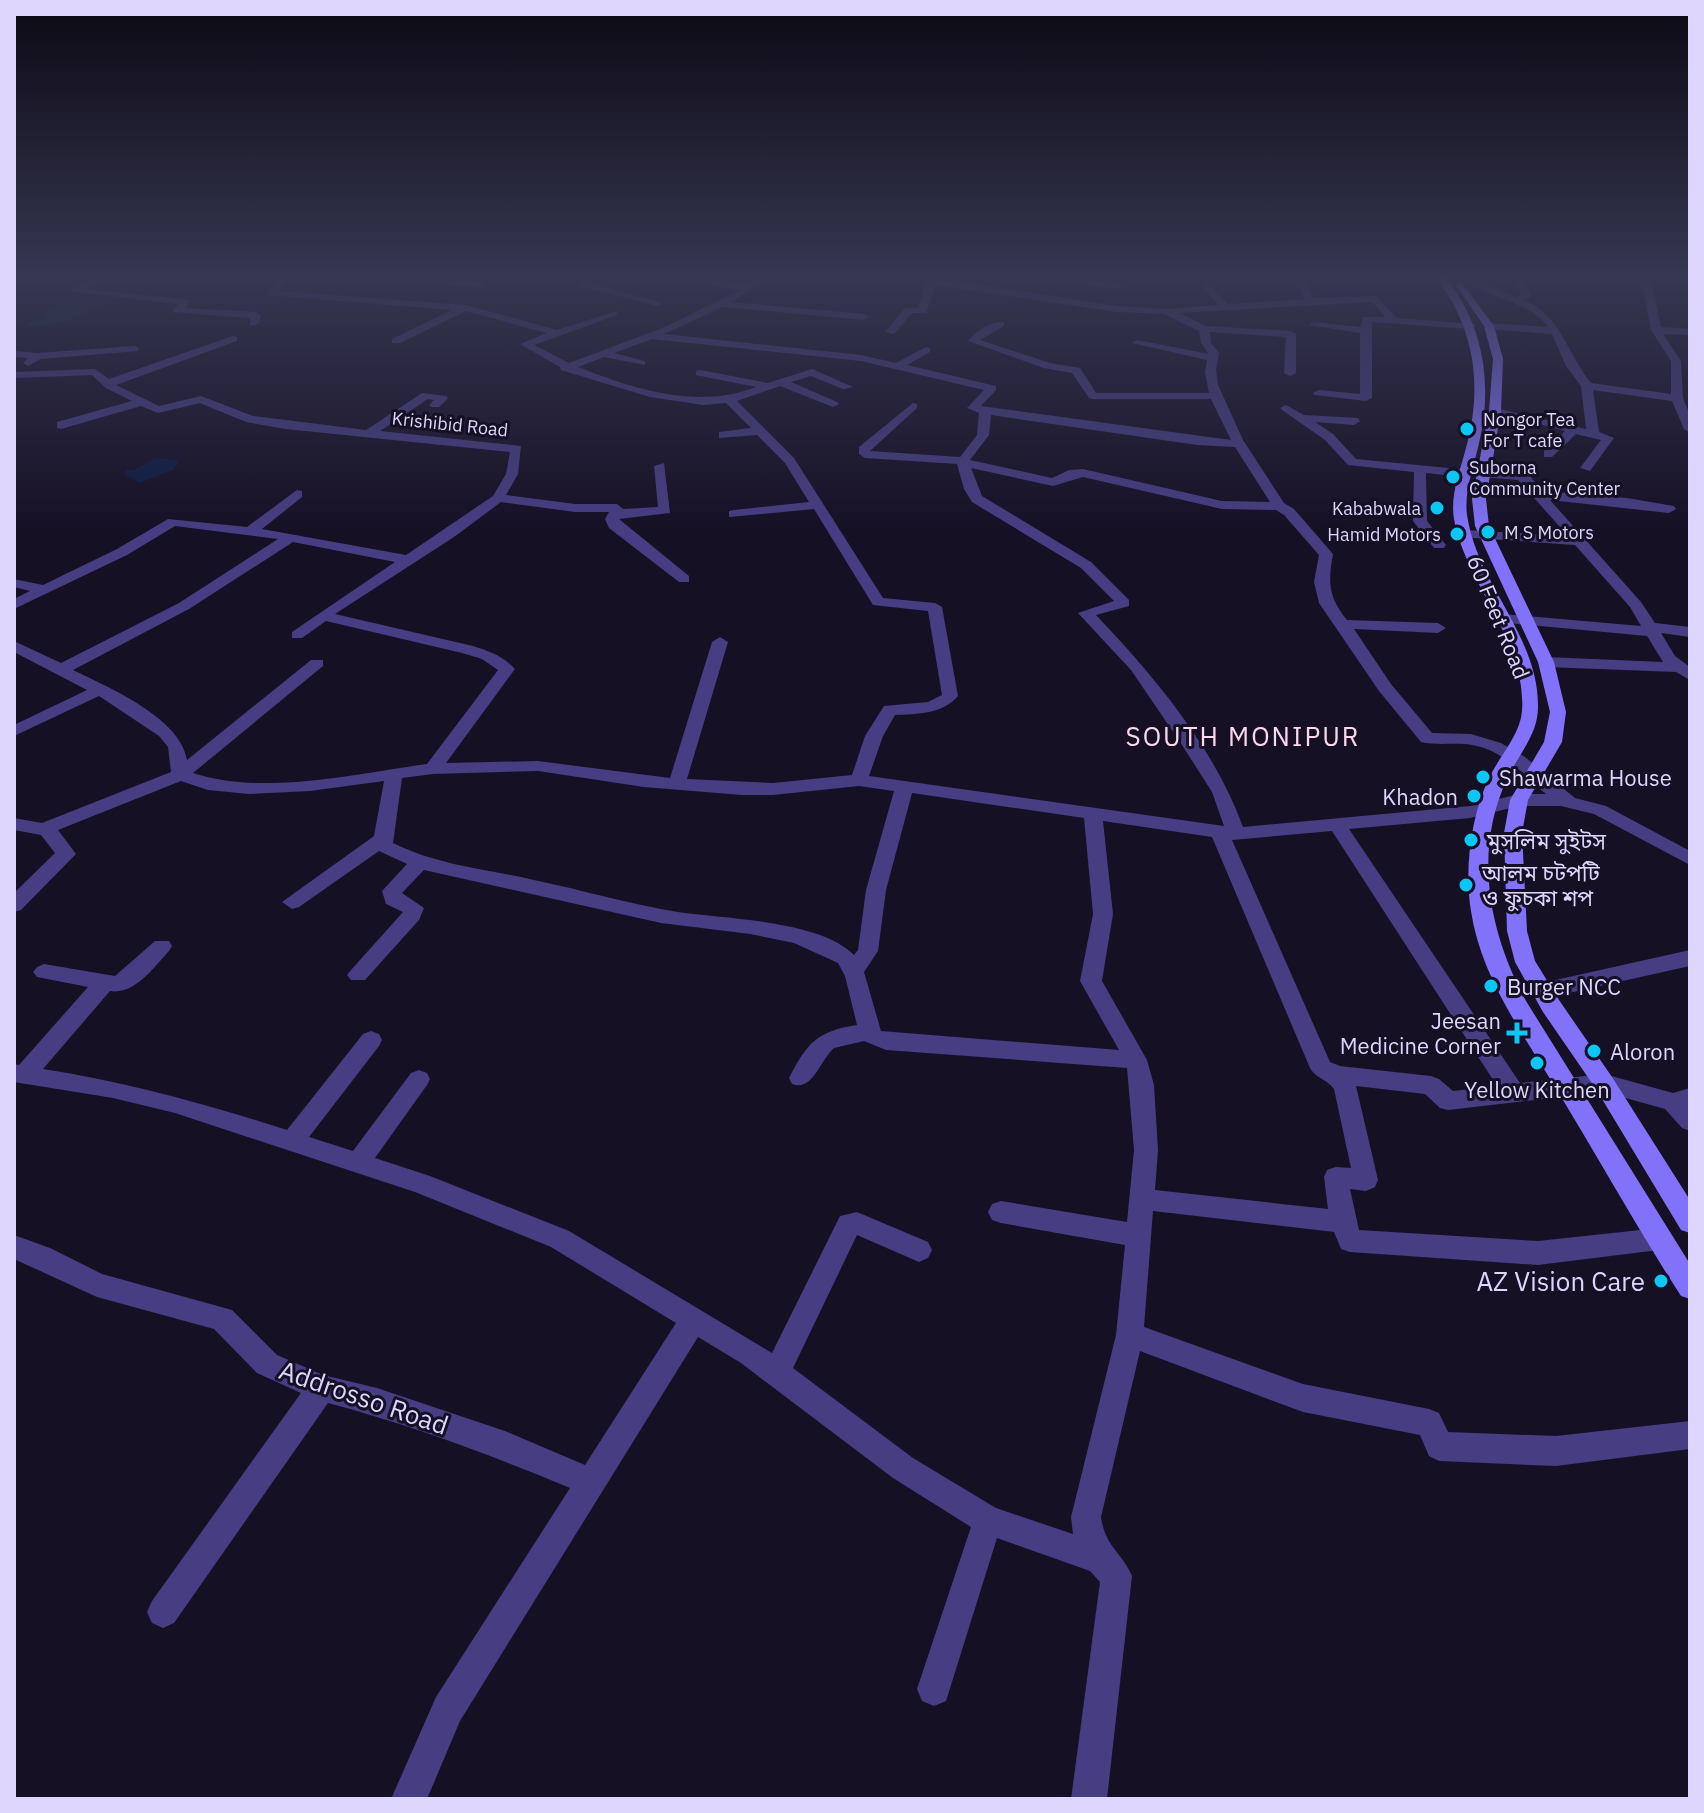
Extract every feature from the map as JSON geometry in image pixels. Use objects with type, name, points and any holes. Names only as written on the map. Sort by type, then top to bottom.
[{"type":"street","name":"Krishibid Road","points":[[14,374],[31,362]]},
{"type":"street","points":[[107,384],[170,362]]},
{"type":"street","points":[[554,362],[565,368],[627,386],[692,401],[729,400],[812,372],[847,387]]},
{"type":"street","points":[[565,368],[582,362]]},
{"type":"street","points":[[635,362],[641,363]]},
{"type":"street","points":[[878,362],[992,388],[973,408],[985,411],[1197,441],[1242,444]]},
{"type":"street","points":[[898,366],[906,362]]},
{"type":"street","points":[[1035,362],[1076,370],[1093,396],[1217,396]]},
{"type":"street","points":[[1213,362],[1210,372],[1217,396],[1256,474],[1279,506],[1289,512],[1326,554],[1320,578],[1326,604],[1404,715],[1427,738],[1475,739],[1515,752],[1540,766],[1553,793],[1649,835],[1690,859]]},
{"type":"street","points":[[1290,362],[1290,373]]},
{"type":"street","points":[[1319,393],[1366,398],[1365,362]]},
{"type":"street","name":"60 Feet Road","points":[[1480,362],[1475,435],[1461,490],[1503,619],[1520,660],[1530,692],[1531,711],[1515,752],[1498,778],[1486,818],[1480,910],[1496,964],[1517,1006],[1690,1287]]},
{"type":"street","name":"60 Feet Road","points":[[1498,362],[1495,411],[1475,535],[1527,621],[1546,662],[1558,712],[1553,742],[1519,800],[1513,833],[1517,931],[1525,962],[1542,991],[1604,1083],[1690,1222]]},
{"type":"street","points":[[1569,362],[1587,386],[1593,434]]},
{"type":"street","points":[[1676,362],[1690,429]]},
{"type":"street","name":"Krishibid Road","points":[[14,374],[95,372],[107,384],[138,403],[158,410],[201,399],[250,419],[517,449],[512,474],[498,498]]},
{"type":"street","points":[[700,373],[768,386]]},
{"type":"street","points":[[1479,377],[1497,380]]},
{"type":"street","points":[[781,382],[833,404]]},
{"type":"street","points":[[1587,386],[1682,393]]},
{"type":"street","points":[[369,433],[426,395],[442,398],[435,405]]},
{"type":"street","points":[[729,400],[790,461],[878,602],[935,607],[950,696],[945,702],[890,710],[874,736],[859,780]]},
{"type":"street","points":[[61,425],[138,403]]},
{"type":"street","points":[[913,406],[863,450],[865,454],[963,462],[1053,482],[1073,473],[1083,473],[1222,505],[1279,506]]},
{"type":"street","points":[[1286,408],[1329,437],[1352,462],[1465,473]]},
{"type":"street","points":[[985,411],[983,435],[963,462],[964,475],[977,499],[1086,565],[1124,603],[1086,613],[1137,667],[1221,792],[1228,833],[1321,1068],[1337,1075],[1431,1085],[1448,1101],[1604,1083],[1682,1099],[1690,1121]]},
{"type":"street","points":[[1495,411],[1608,438],[1586,468]]},
{"type":"street","points":[[1300,417],[1354,421]]},
{"type":"street","points":[[1548,454],[1574,429]]},
{"type":"street","points":[[723,435],[761,431]]},
{"type":"street","points":[[614,514],[665,510],[660,466]]},
{"type":"street","points":[[1420,469],[1420,521],[1439,545]]},
{"type":"street","points":[[1461,490],[1522,476],[1636,605],[1669,659],[1684,671]]},
{"type":"street","points":[[250,532],[297,494]]},
{"type":"street","points":[[1539,495],[1627,502],[1669,509]]},
{"type":"street","points":[[297,635],[498,498],[575,508],[617,508],[614,525],[684,579]]},
{"type":"street","points":[[734,514],[818,505]]},
{"type":"street","points":[[14,605],[122,552],[173,522],[291,537],[409,560]]},
{"type":"street","points":[[1475,535],[1579,541]]},
{"type":"street","points":[[60,670],[184,606],[291,537]]},
{"type":"street","points":[[14,583],[44,590]]},
{"type":"street","points":[[324,616],[467,649],[488,656],[507,669],[477,705],[433,769]]},
{"type":"street","points":[[1503,619],[1690,632]]},
{"type":"street","points":[[1342,624],[1438,628]]},
{"type":"street","points":[[677,784],[720,642]]},
{"type":"street","points":[[14,646],[100,690],[161,728],[175,745],[180,775]]},
{"type":"street","points":[[1520,660],[1684,671]]},
{"type":"street","points":[[14,824],[36,830],[46,828],[180,775],[317,663]]},
{"type":"street","points":[[14,731],[100,690]]},
{"type":"street","points":[[180,775],[208,784],[249,788],[310,785],[433,769],[538,766],[677,784],[773,789],[859,780],[1228,833],[1486,818],[1519,800],[1561,800],[1582,804]]},
{"type":"street","points":[[394,775],[383,839],[384,846],[396,853],[677,918],[758,925],[842,954],[855,969],[873,1037],[886,1041],[1136,1060]]},
{"type":"street","points":[[855,969],[868,951],[876,890],[904,788]]},
{"type":"street","points":[[1089,1799],[1116,1576],[1097,1558],[1088,1542],[1086,1517],[1130,1335],[1146,1150],[1142,1085],[1136,1060],[1091,981],[1103,914],[1093,814]]},
{"type":"street","points":[[1486,818],[1513,833]]},
{"type":"street","points":[[1337,825],[1515,1094]]},
{"type":"street","points":[[14,905],[66,854],[46,828]]},
{"type":"street","points":[[292,902],[383,839]]},
{"type":"street","points":[[358,975],[412,915],[414,908],[393,899],[392,891],[421,861]]},
{"type":"street","points":[[44,972],[117,984],[128,979],[162,946]]},
{"type":"street","points":[[1542,991],[1690,958]]},
{"type":"street","points":[[20,1074],[105,982]]},
{"type":"street","points":[[800,1078],[823,1041],[831,1036],[870,1032]]},
{"type":"street","points":[[291,1142],[371,1040]]},
{"type":"street","points":[[20,1074],[113,1089],[175,1104],[421,1183],[560,1239],[694,1319],[776,1373],[903,1468],[988,1520],[1097,1558]]},
{"type":"street","points":[[1337,1075],[1345,1087],[1366,1180],[1336,1177],[1343,1222],[1350,1241],[1538,1253],[1659,1239]]},
{"type":"street","points":[[358,1163],[419,1079]]},
{"type":"street","points":[[1143,1199],[1343,1222]]},
{"type":"street","points":[[1001,1212],[1140,1236]]},
{"type":"street","points":[[776,1373],[849,1224],[857,1223],[919,1250]]},
{"type":"street","name":"Addrosso Road","points":[[14,1247],[41,1256],[97,1285],[222,1319],[267,1364],[322,1388],[377,1402],[491,1441],[591,1482]]},
{"type":"street","points":[[409,1799],[448,1709],[694,1319]]},
{"type":"street","points":[[1130,1335],[1303,1398],[1429,1423],[1439,1446],[1556,1451],[1690,1435]]},
{"type":"street","points":[[163,1612],[322,1388]]},
{"type":"street","points":[[934,1689],[988,1520]]},
{"type":"water","points":[[155,458],[179,460],[173,470],[140,483],[124,474],[126,470],[134,470]]},
{"type":"place","name":"Nongor Tea For T cafe","points":[[1467,429]]},
{"type":"place","name":"Suborna Community Center","points":[[1453,477]]},
{"type":"place","name":"Kababwala","points":[[1437,508]]},
{"type":"place","name":"M S Motors","points":[[1488,532]]},
{"type":"place","name":"Hamid Motors","points":[[1457,534]]},
{"type":"place","name":"Shawarma House","points":[[1483,777]]},
{"type":"place","name":"Khadon","points":[[1474,796]]},
{"type":"place","name":"মুসলিম সুইটস","points":[[1471,840]]},
{"type":"place","name":"আলম চটপটি ও ফুচকা শপ","points":[[1466,885]]},
{"type":"place","name":"Burger NCC","points":[[1491,986]]},
{"type":"place","name":"Jeesan Medicine Corner","points":[[1517,1033]]},
{"type":"place","name":"Aloron","points":[[1594,1051]]},
{"type":"place","name":"Yellow Kitchen","points":[[1537,1063]]},
{"type":"place","name":"AZ Vision Care","points":[[1661,1281]]},
{"type":"district","name":"SOUTH MONIPUR","points":[[1243,736]]}]
